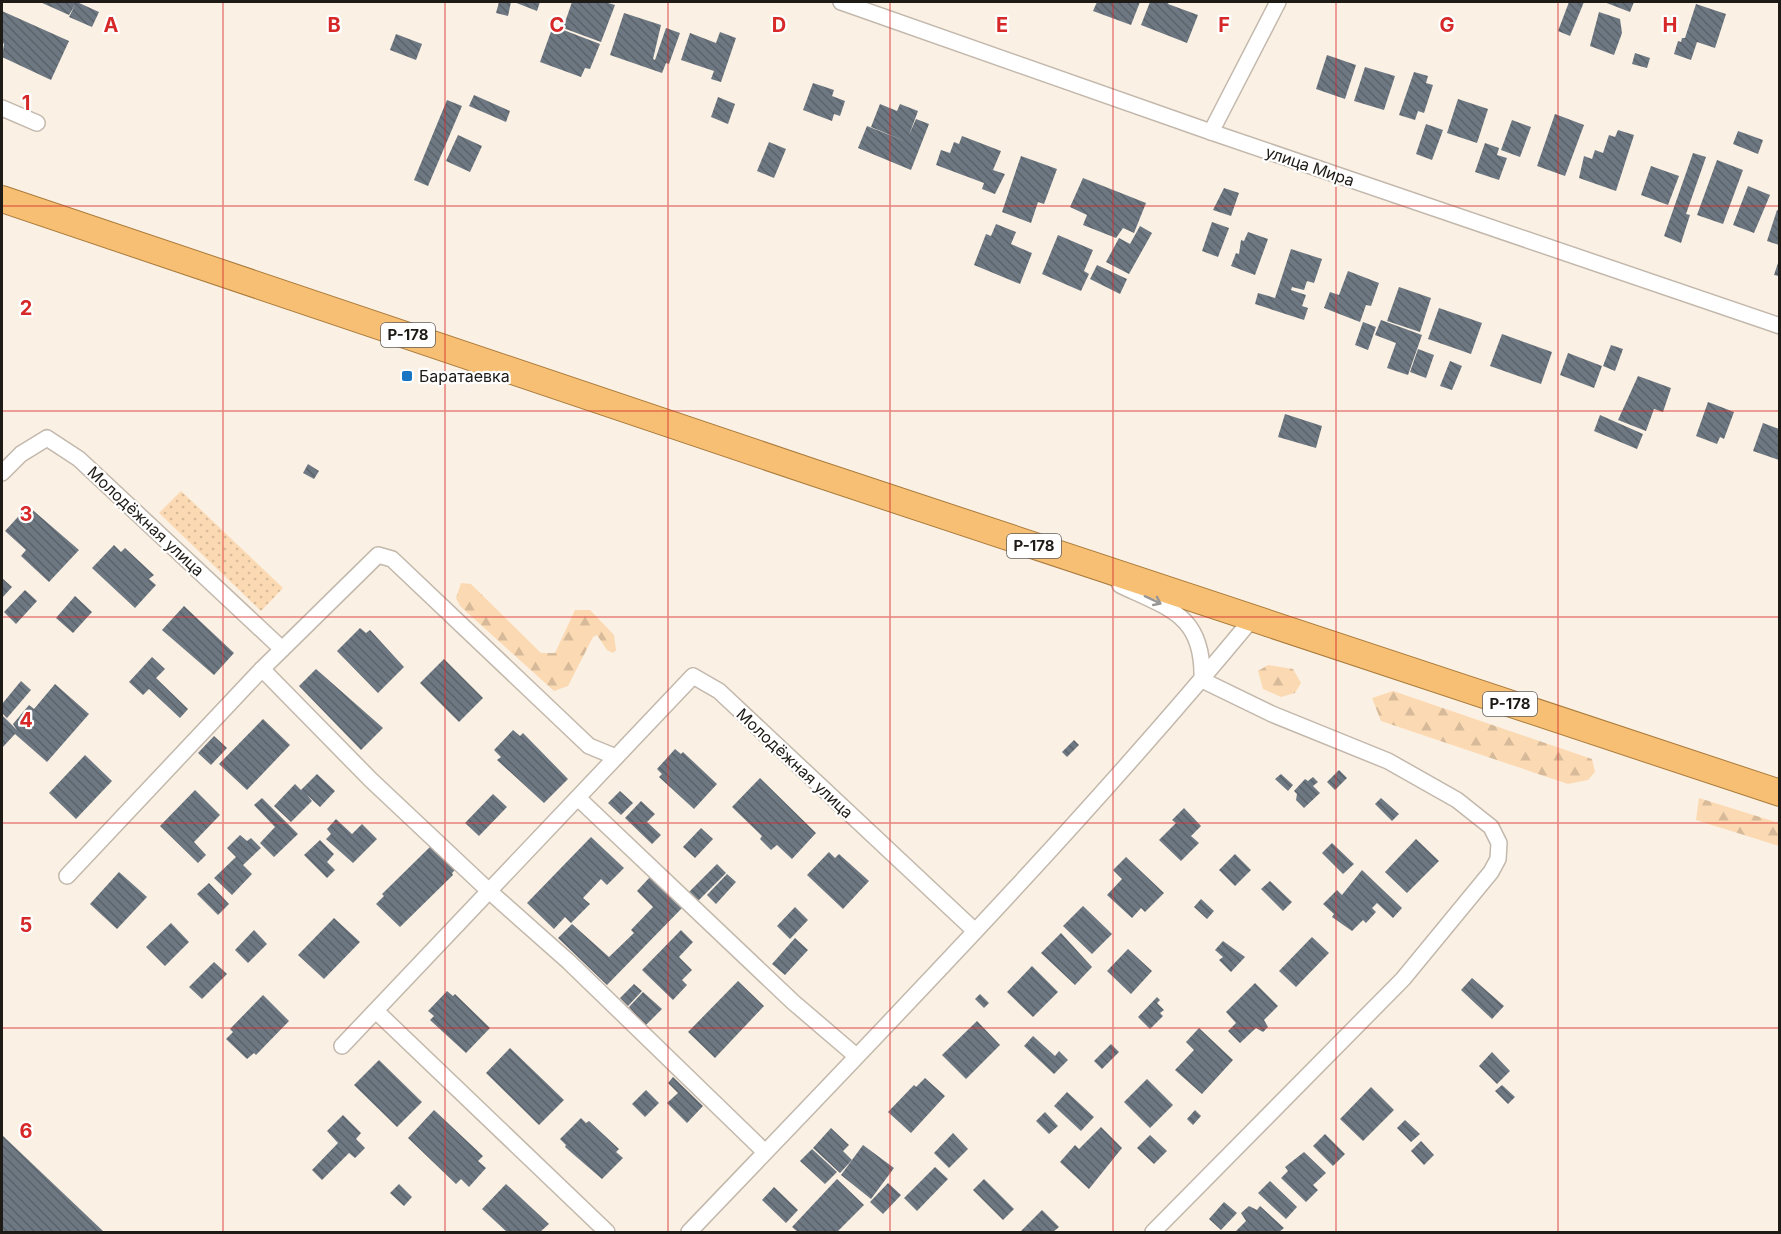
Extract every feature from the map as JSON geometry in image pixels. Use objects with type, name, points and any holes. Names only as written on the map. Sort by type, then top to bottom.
[{"type":"highway","name":"Р-178","points":[[2,199],[1252,619],[1779,793]]},
{"type":"street","name":"улица Мира","points":[[841,2],[1211,132],[1779,326]]},
{"type":"street","points":[[1211,132],[1278,2]]},
{"type":"street","points":[[2,108],[38,123]]},
{"type":"street","name":"Молодёжная улица","points":[[2,473],[21,454],[47,438],[79,459],[282,649]]},
{"type":"street","points":[[1043,549],[1166,606],[1186,622],[1198,637],[1203,655],[1202,680]]},
{"type":"street","points":[[67,876],[262,669],[378,555],[392,559],[589,746],[616,757]]},
{"type":"street","points":[[689,1233],[855,1055],[975,931],[1202,680],[1252,619]]},
{"type":"street","points":[[262,669],[371,780],[489,891],[569,962],[765,1152]]},
{"type":"street","name":"Молодёжная улица","points":[[342,1046],[693,676],[719,691],[975,931]]},
{"type":"street","points":[[1153,1233],[1403,979],[1491,872],[1498,859],[1498,843],[1491,827],[1457,800],[1388,760],[1272,714],[1202,680]]},
{"type":"street","points":[[578,798],[793,1002],[855,1055]]},
{"type":"street","points":[[376,1011],[607,1233]]},
{"type":"green space","points":[[181,491],[283,588],[261,611],[159,513]]},
{"type":"green space","points":[[461,583],[471,584],[541,653],[555,653],[575,610],[590,610],[614,635],[616,650],[613,653],[607,650],[597,635],[593,637],[568,686],[554,691],[460,606],[456,598]]},
{"type":"green space","points":[[1268,665],[1293,669],[1301,683],[1295,693],[1281,697],[1263,689],[1258,671]]},
{"type":"green space","points":[[1393,691],[1592,759],[1595,772],[1588,780],[1568,784],[1381,721],[1372,698]]},
{"type":"green space","points":[[1699,798],[1779,823],[1779,846],[1696,820]]},
{"type":"building","points":[[40,2],[77,2],[99,12],[92,27],[69,17],[75,5],[69,15]]},
{"type":"building","points":[[499,2],[511,2],[508,16],[496,13]]},
{"type":"building","points":[[514,2],[540,2],[537,11]]},
{"type":"building","points":[[572,2],[605,2],[615,5],[601,42],[563,28]]},
{"type":"building","points":[[1097,2],[1140,2],[1131,25],[1093,11]]},
{"type":"building","points":[[1150,2],[1169,2],[1168,4],[1198,15],[1187,43],[1141,25]]},
{"type":"building","points":[[1569,2],[1584,2],[1570,36],[1558,31]]},
{"type":"building","points":[[1604,2],[1634,2],[1630,12]]},
{"type":"building","points":[[1696,4],[1726,14],[1715,48],[1697,42],[1691,60],[1674,54],[1678,41],[1681,42],[1682,38],[1685,38]]},
{"type":"building","points":[[2,11],[69,41],[51,80],[2,57],[4,44],[2,42]]},
{"type":"building","points":[[1599,12],[1620,19],[1622,33],[1614,55],[1590,46]]},
{"type":"building","points":[[624,13],[661,25],[653,59],[655,60],[666,28],[680,33],[669,64],[666,63],[662,73],[610,55]]},
{"type":"building","points":[[553,26],[600,44],[590,69],[585,68],[581,77],[540,62]]},
{"type":"building","points":[[720,32],[736,38],[721,82],[711,79],[714,71],[681,60],[690,33],[716,43]]},
{"type":"building","points":[[396,34],[422,44],[416,60],[390,50]]},
{"type":"building","points":[[1635,53],[1650,58],[1647,68],[1632,64]]},
{"type":"building","points":[[1327,55],[1356,65],[1345,99],[1316,89]]},
{"type":"building","points":[[1365,67],[1395,76],[1384,110],[1354,101]]},
{"type":"building","points":[[1414,72],[1428,76],[1426,83],[1433,85],[1424,113],[1418,111],[1415,120],[1399,115]]},
{"type":"building","points":[[813,83],[834,90],[832,96],[845,101],[840,116],[834,114],[832,121],[803,110]]},
{"type":"building","points":[[474,95],[510,111],[506,122],[469,106]]},
{"type":"building","points":[[718,97],[735,104],[728,124],[711,117]]},
{"type":"building","points":[[1458,99],[1488,109],[1477,143],[1447,133]]},
{"type":"building","points":[[447,100],[462,106],[428,186],[414,180]]},
{"type":"building","points":[[880,104],[897,111],[900,104],[918,111],[909,135],[916,119],[929,124],[911,170],[858,148],[867,126],[907,142],[871,127]]},
{"type":"building","points":[[1555,114],[1584,125],[1565,176],[1537,166]]},
{"type":"building","points":[[1512,120],[1531,127],[1520,157],[1501,150]]},
{"type":"building","points":[[1426,124],[1443,130],[1432,160],[1416,154]]},
{"type":"building","points":[[1618,130],[1634,135],[1616,191],[1579,178],[1584,156],[1592,159],[1595,150],[1603,153],[1609,135],[1615,137]]},
{"type":"building","points":[[1738,131],[1763,140],[1758,154],[1733,144]]},
{"type":"building","points":[[458,135],[482,146],[470,172],[446,161]]},
{"type":"building","points":[[962,136],[1001,151],[993,170],[1005,174],[995,194],[982,189],[984,183],[936,165],[941,150],[950,153],[954,142],[959,144]]},
{"type":"building","points":[[769,142],[786,149],[774,178],[757,171]]},
{"type":"building","points":[[1485,143],[1499,148],[1497,155],[1507,158],[1499,180],[1475,172]]},
{"type":"building","points":[[1693,153],[1706,157],[1686,214],[1690,215],[1681,243],[1664,236]]},
{"type":"building","points":[[1021,156],[1057,169],[1044,204],[1038,202],[1031,223],[1002,212]]},
{"type":"building","points":[[1717,160],[1743,170],[1723,224],[1697,215]]},
{"type":"building","points":[[1651,166],[1679,176],[1668,205],[1641,195]]},
{"type":"building","points":[[1083,178],[1146,203],[1134,233],[1123,228],[1116,238],[1083,225],[1087,215],[1070,207]]},
{"type":"building","points":[[1748,186],[1770,195],[1754,233],[1733,225]]},
{"type":"building","points":[[1224,188],[1239,193],[1231,216],[1213,210]]},
{"type":"building","points":[[1777,210],[1779,211],[1779,245],[1767,241]]},
{"type":"building","points":[[1212,222],[1229,228],[1218,257],[1202,251]]},
{"type":"building","points":[[996,224],[1016,232],[1011,244],[1032,253],[1020,284],[974,265],[986,234],[991,236]]},
{"type":"building","points":[[1140,226],[1152,233],[1129,274],[1106,262],[1119,238],[1130,244]]},
{"type":"building","points":[[1248,232],[1268,239],[1255,275],[1231,266],[1236,253],[1239,254],[1241,240],[1244,241]]},
{"type":"building","points":[[1058,235],[1093,250],[1084,271],[1089,274],[1081,291],[1042,274]]},
{"type":"building","points":[[1291,249],[1322,259],[1314,283],[1307,281],[1304,290],[1292,287],[1291,290],[1306,295],[1302,306],[1308,308],[1304,320],[1255,304],[1258,293],[1275,298]]},
{"type":"building","points":[[1779,260],[1779,276],[1774,275]]},
{"type":"building","points":[[1097,265],[1127,279],[1120,294],[1090,279]]},
{"type":"building","points":[[1348,271],[1379,283],[1371,306],[1366,305],[1360,322],[1324,308],[1330,292],[1339,295]]},
{"type":"building","points":[[1399,287],[1431,298],[1420,332],[1387,321]]},
{"type":"building","points":[[1439,308],[1482,323],[1471,354],[1428,339]]},
{"type":"building","points":[[1381,320],[1422,335],[1408,375],[1387,368],[1396,343],[1375,335]]},
{"type":"building","points":[[1363,322],[1376,327],[1368,350],[1355,345]]},
{"type":"building","points":[[1502,334],[1552,352],[1541,384],[1490,366]]},
{"type":"building","points":[[1611,345],[1623,349],[1615,371],[1603,366]]},
{"type":"building","points":[[1418,349],[1434,355],[1426,378],[1410,372]]},
{"type":"building","points":[[1568,353],[1602,366],[1594,388],[1560,375]]},
{"type":"building","points":[[1450,361],[1462,366],[1452,390],[1440,386]]},
{"type":"building","points":[[1638,376],[1671,388],[1663,412],[1654,409],[1646,431],[1618,420]]},
{"type":"building","points":[[1708,402],[1734,412],[1724,439],[1720,437],[1717,444],[1696,436]]},
{"type":"building","points":[[1285,414],[1322,426],[1316,448],[1278,437]]},
{"type":"building","points":[[1600,415],[1643,434],[1637,449],[1594,431]]},
{"type":"building","points":[[1763,423],[1779,429],[1779,460],[1753,451]]},
{"type":"building","points":[[308,464],[319,471],[314,479],[303,473]]},
{"type":"building","points":[[28,506],[79,550],[49,582],[21,556],[26,550],[5,531]]},
{"type":"building","points":[[114,545],[121,552],[125,548],[154,575],[149,579],[156,585],[135,608],[92,568]]},
{"type":"building","points":[[2,578],[12,587],[2,598]]},
{"type":"building","points":[[25,590],[37,601],[16,624],[4,612]]},
{"type":"building","points":[[75,596],[92,612],[73,633],[56,618]]},
{"type":"building","points":[[184,606],[234,653],[214,675],[162,630]]},
{"type":"building","points":[[360,628],[366,633],[370,630],[404,667],[378,693],[337,651]]},
{"type":"building","points":[[152,657],[165,669],[156,678],[188,709],[180,718],[149,689],[143,695],[129,682]]},
{"type":"building","points":[[444,659],[483,698],[459,722],[420,683]]},
{"type":"building","points":[[316,669],[383,728],[361,750],[299,686]]},
{"type":"building","points":[[21,681],[31,690],[7,718],[2,713],[2,704]]},
{"type":"building","points":[[55,684],[89,714],[47,762],[15,734],[2,748],[2,715],[17,730],[13,724],[29,705],[34,709]]},
{"type":"building","points":[[263,719],[290,745],[247,790],[219,764]]},
{"type":"building","points":[[513,730],[520,736],[523,733],[568,779],[544,803],[497,760],[501,757],[494,750]]},
{"type":"building","points":[[214,736],[227,748],[211,765],[198,753]]},
{"type":"building","points":[[1074,740],[1079,745],[1067,757],[1062,752]]},
{"type":"building","points":[[675,749],[681,754],[683,752],[717,784],[694,809],[659,777],[662,774],[657,769]]},
{"type":"building","points":[[85,755],[112,781],[76,819],[49,793]]},
{"type":"building","points":[[1339,770],[1347,778],[1335,790],[1327,782]]},
{"type":"building","points":[[317,774],[335,791],[320,807],[307,795],[312,801],[291,822],[274,806],[295,784],[301,790]]},
{"type":"building","points":[[1281,774],[1293,785],[1288,791],[1275,779]]},
{"type":"building","points":[[1313,777],[1318,782],[1313,786],[1320,793],[1304,808],[1296,800],[1297,794],[1294,791],[1305,779],[1308,781]]},
{"type":"building","points":[[760,778],[816,833],[792,859],[777,845],[771,850],[760,839],[762,836],[732,807]]},
{"type":"building","points":[[195,790],[220,815],[194,842],[206,855],[198,863],[160,826]]},
{"type":"building","points":[[620,791],[633,803],[621,815],[608,803]]},
{"type":"building","points":[[493,794],[507,807],[479,836],[465,823]]},
{"type":"building","points":[[262,798],[298,834],[274,857],[260,843],[275,827],[254,805]]},
{"type":"building","points":[[1381,798],[1399,814],[1392,821],[1375,804]]},
{"type":"building","points":[[641,801],[655,814],[647,822],[661,835],[652,844],[625,818]]},
{"type":"building","points":[[1184,808],[1201,826],[1191,836],[1199,843],[1181,861],[1159,840],[1176,823],[1172,820]]},
{"type":"building","points":[[336,819],[352,834],[362,824],[377,839],[353,863],[326,839],[331,834],[327,829]]},
{"type":"building","points":[[701,828],[713,839],[695,858],[683,847]]},
{"type":"building","points":[[240,835],[247,841],[251,838],[261,848],[243,865],[252,874],[232,895],[214,878],[236,857],[227,848]]},
{"type":"building","points":[[591,837],[624,868],[607,885],[601,879],[583,898],[590,904],[571,923],[565,917],[554,929],[527,903]]},
{"type":"building","points":[[1416,839],[1439,861],[1407,893],[1385,872]]},
{"type":"building","points":[[320,840],[334,854],[327,862],[335,870],[327,878],[304,855]]},
{"type":"building","points":[[1332,843],[1354,864],[1343,874],[1322,853]]},
{"type":"building","points":[[432,845],[457,868],[452,873],[453,875],[400,927],[376,904],[384,896],[382,894]]},
{"type":"building","points":[[829,852],[835,858],[839,854],[869,881],[843,909],[807,875]]},
{"type":"building","points":[[1235,854],[1251,870],[1235,886],[1219,870]]},
{"type":"building","points":[[1126,857],[1164,893],[1145,912],[1141,908],[1132,918],[1107,895],[1122,879],[1113,870]]},
{"type":"building","points":[[717,864],[726,873],[698,901],[689,892]]},
{"type":"building","points":[[1362,870],[1402,908],[1393,918],[1377,903],[1372,908],[1376,912],[1366,923],[1363,920],[1352,931],[1332,917],[1334,914],[1323,904],[1337,890],[1342,895]]},
{"type":"building","points":[[119,872],[147,897],[117,929],[90,904]]},
{"type":"building","points":[[727,874],[736,882],[716,904],[707,895]]},
{"type":"building","points":[[650,877],[682,908],[607,985],[558,938],[572,924],[609,957],[634,933],[631,930],[653,907],[637,891]]},
{"type":"building","points":[[1270,881],[1292,902],[1283,911],[1261,889]]},
{"type":"building","points":[[209,883],[229,904],[218,915],[197,894]]},
{"type":"building","points":[[1201,899],[1214,911],[1207,919],[1194,907]]},
{"type":"building","points":[[1083,906],[1112,934],[1092,954],[1063,926]]},
{"type":"building","points":[[795,907],[808,920],[790,939],[777,926]]},
{"type":"building","points":[[334,918],[360,942],[324,979],[298,955]]},
{"type":"building","points":[[171,923],[189,942],[165,966],[146,947]]},
{"type":"building","points":[[254,930],[267,944],[248,963],[235,950]]},
{"type":"building","points":[[681,930],[693,942],[679,957],[692,970],[682,980],[687,985],[673,1000],[642,970]]},
{"type":"building","points":[[1061,933],[1092,967],[1075,985],[1041,953]]},
{"type":"building","points":[[1312,937],[1329,953],[1296,987],[1279,971]]},
{"type":"building","points":[[795,938],[808,950],[785,975],[772,964]]},
{"type":"building","points":[[1223,941],[1245,957],[1231,972],[1219,960],[1223,957],[1215,950]]},
{"type":"building","points":[[1128,949],[1152,971],[1131,994],[1107,971]]},
{"type":"building","points":[[214,962],[227,974],[202,999],[189,987]]},
{"type":"building","points":[[1032,966],[1058,992],[1033,1017],[1007,992]]},
{"type":"building","points":[[1472,978],[1504,1006],[1492,1019],[1461,990]]},
{"type":"building","points":[[738,981],[764,1006],[715,1058],[688,1032]]},
{"type":"building","points":[[1255,983],[1278,1006],[1264,1020],[1268,1027],[1263,1032],[1256,1028],[1240,1043],[1228,1031],[1236,1023],[1226,1012]]},
{"type":"building","points":[[634,984],[642,991],[628,1006],[620,998]]},
{"type":"building","points":[[447,991],[453,996],[455,994],[490,1028],[466,1053],[430,1020],[434,1016],[428,1011]]},
{"type":"building","points":[[643,992],[662,1009],[645,1026],[629,1007]]},
{"type":"building","points":[[980,994],[989,1003],[984,1008],[975,999]]},
{"type":"building","points":[[263,995],[289,1021],[256,1055],[254,1053],[247,1059],[226,1039],[233,1032],[230,1029]]},
{"type":"building","points":[[1157,997],[1160,1000],[1157,1003],[1164,1010],[1160,1013],[1163,1016],[1150,1029],[1138,1017]]},
{"type":"building","points":[[977,1021],[1000,1045],[966,1079],[942,1055]]},
{"type":"building","points":[[1199,1028],[1233,1060],[1202,1094],[1175,1070],[1194,1050],[1186,1042]]},
{"type":"building","points":[[1033,1036],[1055,1056],[1059,1051],[1068,1060],[1054,1074],[1024,1046]]},
{"type":"building","points":[[1111,1044],[1119,1052],[1102,1069],[1094,1061]]},
{"type":"building","points":[[510,1048],[564,1100],[539,1125],[486,1073]]},
{"type":"building","points":[[1492,1052],[1510,1071],[1497,1084],[1479,1066]]},
{"type":"building","points":[[379,1060],[422,1102],[397,1127],[354,1085]]},
{"type":"building","points":[[673,1077],[703,1106],[687,1123],[667,1103],[678,1093],[668,1083]]},
{"type":"building","points":[[925,1078],[945,1096],[911,1133],[888,1112],[914,1085],[916,1087]]},
{"type":"building","points":[[1147,1079],[1173,1105],[1150,1128],[1124,1102]]},
{"type":"building","points":[[1502,1085],[1515,1097],[1508,1104],[1495,1091]]},
{"type":"building","points":[[1371,1087],[1394,1110],[1363,1141],[1340,1119]]},
{"type":"building","points":[[646,1090],[659,1103],[645,1117],[632,1104]]},
{"type":"building","points":[[1067,1092],[1094,1117],[1081,1131],[1054,1106]]},
{"type":"building","points":[[434,1110],[483,1156],[478,1161],[486,1168],[469,1187],[461,1179],[456,1184],[408,1138]]},
{"type":"building","points":[[1195,1110],[1201,1116],[1193,1125],[1187,1119]]},
{"type":"building","points":[[1045,1112],[1058,1126],[1049,1134],[1036,1121]]},
{"type":"building","points":[[343,1115],[361,1133],[356,1139],[365,1148],[355,1158],[349,1153],[322,1180],[312,1170],[338,1143],[327,1131]]},
{"type":"building","points":[[581,1118],[586,1123],[589,1121],[619,1149],[616,1152],[623,1158],[602,1179],[565,1147],[566,1145],[560,1139]]},
{"type":"building","points":[[1405,1120],[1420,1134],[1411,1142],[1397,1128]]},
{"type":"building","points":[[1101,1127],[1122,1148],[1089,1189],[1060,1162],[1075,1145],[1079,1149]]},
{"type":"building","points":[[831,1128],[849,1145],[843,1151],[852,1160],[840,1173],[813,1148]]},
{"type":"building","points":[[953,1133],[968,1149],[949,1168],[934,1153]]},
{"type":"building","points":[[1325,1134],[1345,1154],[1333,1166],[1313,1146]]},
{"type":"building","points":[[2,1135],[104,1232],[2,1232]]},
{"type":"building","points":[[1150,1135],[1167,1151],[1154,1164],[1137,1148]]},
{"type":"building","points":[[1421,1141],[1434,1155],[1424,1165],[1411,1151]]},
{"type":"building","points":[[863,1145],[894,1168],[871,1199],[841,1175]]},
{"type":"building","points":[[812,1149],[837,1172],[825,1184],[800,1161]]},
{"type":"building","points":[[1304,1152],[1326,1173],[1313,1185],[1318,1190],[1306,1202],[1281,1178],[1288,1171],[1285,1167]]},
{"type":"building","points":[[935,1167],[948,1179],[917,1211],[904,1198]]},
{"type":"building","points":[[837,1179],[864,1205],[837,1232],[798,1232],[792,1227]]},
{"type":"building","points":[[984,1179],[1014,1209],[1003,1220],[973,1190]]},
{"type":"building","points":[[1270,1181],[1297,1207],[1286,1219],[1258,1193]]},
{"type":"building","points":[[888,1183],[901,1195],[883,1214],[870,1202]]},
{"type":"building","points":[[399,1184],[412,1197],[404,1206],[390,1193]]},
{"type":"building","points":[[506,1184],[549,1224],[540,1232],[507,1232],[482,1209]]},
{"type":"building","points":[[774,1187],[798,1210],[786,1223],[762,1200]]},
{"type":"building","points":[[1224,1202],[1237,1213],[1221,1230],[1209,1219]]},
{"type":"building","points":[[1249,1206],[1257,1210],[1260,1206],[1284,1228],[1279,1232],[1235,1232],[1246,1221],[1241,1213]]},
{"type":"building","points":[[1042,1210],[1059,1227],[1053,1232],[1020,1232]]},
{"type":"place","name":"Баратаевка","points":[[407,376]]}]
